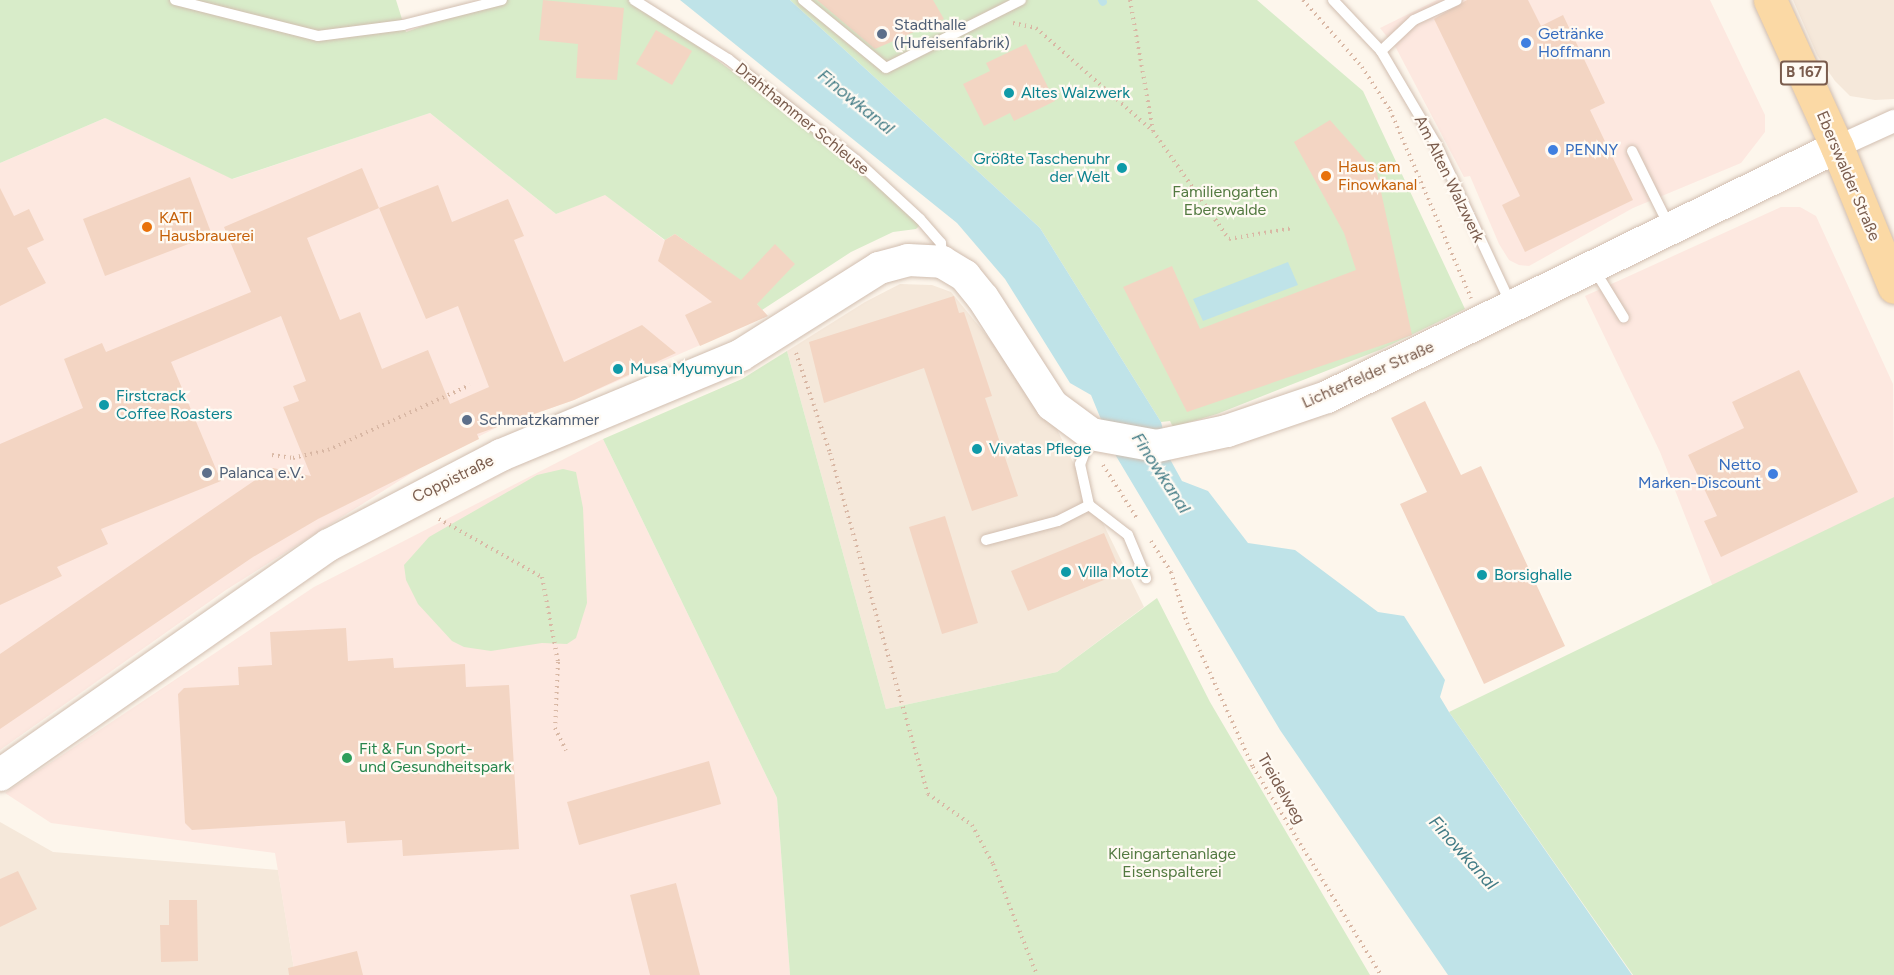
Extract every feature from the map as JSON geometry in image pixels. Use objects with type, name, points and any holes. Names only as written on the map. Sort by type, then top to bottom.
[{"type":"main road","name":"Eberswalder Straße","points":[[1770,0],[1837,147],[1894,287]]},
{"type":"main road","name":"Lichterfelder Straße","points":[[942,262],[965,276],[984,298],[1052,405],[1091,434],[1156,446],[1182,442],[1327,397],[1481,324],[1669,226],[1837,147]]},
{"type":"main road","name":"Coppistraße","points":[[0,775],[329,545],[408,501],[501,455],[702,373],[783,328],[879,268],[908,260],[942,262]]},
{"type":"street","points":[[1837,147],[1894,121]]},
{"type":"lane","points":[[175,0],[318,36],[403,25],[502,0]]},
{"type":"lane","name":"Drahthammer Schleuse","points":[[634,0],[728,59],[855,160],[920,219],[941,243],[942,262]]},
{"type":"lane","points":[[803,0],[886,68],[1022,0]]},
{"type":"lane","name":"Am Alten Walzwerk","points":[[1333,0],[1381,51],[1436,144],[1513,307]]},
{"type":"lane","points":[[1381,51],[1414,20],[1456,0]]},
{"type":"lane","points":[[1632,151],[1669,226]]},
{"type":"lane","points":[[1592,266],[1624,318]]},
{"type":"lane","points":[[1091,434],[1080,464],[1089,505],[1128,536],[1146,578]]},
{"type":"lane","points":[[986,540],[1058,521],[1089,505]]},
{"type":"path","points":[[1130,0],[1153,131]]},
{"type":"path","points":[[1303,0],[1362,67],[1390,110],[1481,324]]},
{"type":"path","points":[[990,17],[1036,28],[1153,131],[1229,239],[1293,228]]},
{"type":"path","points":[[783,328],[830,453],[928,794],[972,825],[993,864],[1037,975]]},
{"type":"path","points":[[272,454],[293,458],[328,450],[470,385]]},
{"type":"path","points":[[408,501],[542,577],[558,662],[555,728],[566,751]]},
{"type":"path","name":"Treidelweg","points":[[1184,604],[1187,623],[1253,767],[1381,975]]},
{"type":"shaded area","points":[[1437,0],[1710,0],[1765,115],[1765,132],[1741,163],[1633,208],[1529,266],[1519,265],[1509,260],[1499,244],[1470,176],[1464,177],[1396,48],[1380,28]]},
{"type":"shaded area","points":[[1793,0],[1894,0],[1894,99],[1875,100],[1850,96],[1835,81],[1817,55]]},
{"type":"shaded area","points":[[430,113],[556,214],[605,194],[664,240],[675,234],[730,273],[767,316],[574,400],[502,425],[437,457],[226,590],[0,750],[0,163],[105,118],[233,179]]},
{"type":"shaded area","points":[[1781,207],[1800,207],[1816,216],[1893,384],[1894,497],[1713,587],[1660,452],[1585,296]]},
{"type":"shaded area","points":[[900,284],[932,285],[951,292],[1047,409],[1144,607],[1057,672],[886,709],[787,351],[865,302]]},
{"type":"shaded area","points":[[603,439],[777,798],[790,975],[295,975],[275,853],[51,823],[5,793],[314,587]]},
{"type":"shaded area","points":[[0,822],[53,852],[278,870],[295,975],[0,975]]},
{"type":"green space","points":[[0,0],[396,0],[406,32],[495,0],[636,0],[829,143],[921,224],[916,229],[893,232],[851,252],[762,310],[730,273],[675,234],[665,240],[605,195],[556,214],[430,113],[232,179],[105,118],[0,163]]},
{"type":"green space","name":"Familiengarten Eberswalde","points":[[790,0],[1257,0],[1363,91],[1465,309],[1382,349],[1217,414],[1173,427],[1170,421],[1161,422],[1040,228]]},
{"type":"green space","name":"Kleingartenanlage Eisenspalterei","points":[[787,351],[886,709],[1057,672],[1157,598],[1210,702],[1370,975],[790,975],[777,798],[603,439],[742,379]]},
{"type":"green space","points":[[563,469],[576,472],[583,508],[587,603],[576,638],[567,644],[542,643],[491,651],[464,647],[452,641],[418,604],[406,580],[404,565],[429,537],[537,475]]},
{"type":"green space","points":[[1894,497],[1894,975],[1633,975],[1449,712]]},
{"type":"water","name":"Finowkanal","points":[[680,0],[790,0],[1040,228],[1161,422],[1171,461],[1182,481],[1208,491],[1248,543],[1295,550],[1378,612],[1404,616],[1445,680],[1440,697],[1449,712],[1632,975],[1448,975],[1280,730],[1116,456],[1091,395],[1070,383],[1005,279],[957,223]]},
{"type":"water","points":[[1288,262],[1298,285],[1203,321],[1193,299]]},
{"type":"building","points":[[543,0],[624,8],[617,80],[576,78],[578,44],[539,40]]},
{"type":"building","name":"Stadthalle (Hufeisenfabrik)","points":[[817,0],[933,0],[944,19],[875,49]]},
{"type":"building","name":"PENNY","points":[[1467,0],[1528,0],[1541,26],[1563,15],[1605,103],[1590,110],[1633,200],[1525,252],[1502,205],[1520,196],[1434,19]]},
{"type":"building","points":[[656,30],[692,51],[672,85],[636,64]]},
{"type":"building","name":"Altes Walzwerk","points":[[1026,44],[1055,101],[1014,121],[1010,113],[984,126],[963,84],[990,71],[986,63]]},
{"type":"building","points":[[1330,120],[1377,173],[1412,335],[1187,412],[1123,287],[1172,266],[1200,329],[1356,270],[1344,233],[1294,142]]},
{"type":"building","points":[[362,168],[379,208],[438,185],[452,222],[508,199],[524,236],[514,240],[564,362],[642,325],[676,353],[574,400],[477,434],[479,439],[318,519],[253,557],[0,729],[0,654],[273,468],[311,476],[283,407],[299,401],[293,386],[306,381],[281,316],[171,362],[221,481],[101,529],[108,544],[57,567],[62,576],[0,605],[0,444],[83,408],[64,359],[102,343],[106,352],[251,292],[224,227]],"holes":[[[379,208],[426,319],[458,306],[489,387],[450,404],[428,350],[382,369],[360,312],[340,320],[307,238]]]},
{"type":"building","name":"KATI Hausbrauerei","points":[[190,177],[212,235],[105,276],[83,219]]},
{"type":"building","points":[[0,188],[14,216],[29,209],[44,240],[27,248],[46,283],[0,306]]},
{"type":"building","points":[[675,234],[741,280],[775,244],[795,264],[757,304],[768,316],[700,346],[685,315],[712,302],[658,261],[665,240]]},
{"type":"building","name":"Vivatas Pflege","points":[[954,296],[959,313],[964,312],[992,396],[985,398],[1018,496],[972,511],[924,368],[824,403],[809,342]]},
{"type":"building","name":"Netto Marken-Discount","points":[[1799,370],[1858,492],[1721,557],[1704,521],[1717,516],[1688,455],[1744,428],[1732,402]]},
{"type":"building","name":"Borsighalle","points":[[1425,401],[1461,475],[1481,466],[1565,646],[1484,684],[1400,504],[1427,492],[1391,418]]},
{"type":"building","points":[[945,516],[978,623],[942,634],[909,527]]},
{"type":"building","name":"Villa Motz","points":[[1104,533],[1121,573],[1028,611],[1011,571]]},
{"type":"building","name":"Fit & Fun Sport- und Gesundheitspark","points":[[346,628],[348,661],[393,658],[394,668],[465,664],[466,687],[509,685],[519,849],[403,856],[402,840],[347,843],[345,821],[192,830],[185,823],[178,694],[184,688],[239,685],[238,667],[272,665],[270,632]]},
{"type":"building","points":[[709,761],[721,804],[579,845],[567,802]]},
{"type":"building","points":[[18,871],[37,909],[0,927],[0,879]]},
{"type":"building","points":[[676,883],[700,975],[650,975],[630,895]]},
{"type":"building","points":[[169,900],[197,900],[198,961],[161,962],[160,925],[169,925]]},
{"type":"building","points":[[357,951],[363,975],[289,975],[288,968]]},
{"type":"place","name":"Stadthalle (Hufeisenfabrik)","points":[[882,34]]},
{"type":"place","name":"Getränke Hoffmann","points":[[1526,43]]},
{"type":"place","name":"Altes Walzwerk","points":[[1009,93]]},
{"type":"place","name":"PENNY","points":[[1553,150]]},
{"type":"place","name":"Größte Taschenuhr der Welt","points":[[1122,168]]},
{"type":"place","name":"Haus am Finowkanal","points":[[1326,176]]},
{"type":"place","name":"KATI Hausbrauerei","points":[[147,227]]},
{"type":"place","name":"Musa Myumyun","points":[[618,369]]},
{"type":"place","name":"Firstcrack Coffee Roasters","points":[[104,405]]},
{"type":"place","name":"Schmatzkammer","points":[[467,420]]},
{"type":"place","name":"Vivatas Pflege","points":[[977,449]]},
{"type":"place","name":"Palanca e.V.","points":[[207,473]]},
{"type":"place","name":"Netto Marken-Discount","points":[[1773,474]]},
{"type":"place","name":"Villa Motz","points":[[1066,572]]},
{"type":"place","name":"Borsighalle","points":[[1482,575]]},
{"type":"place","name":"Fit & Fun Sport- und Gesundheitspark","points":[[347,758]]}]
